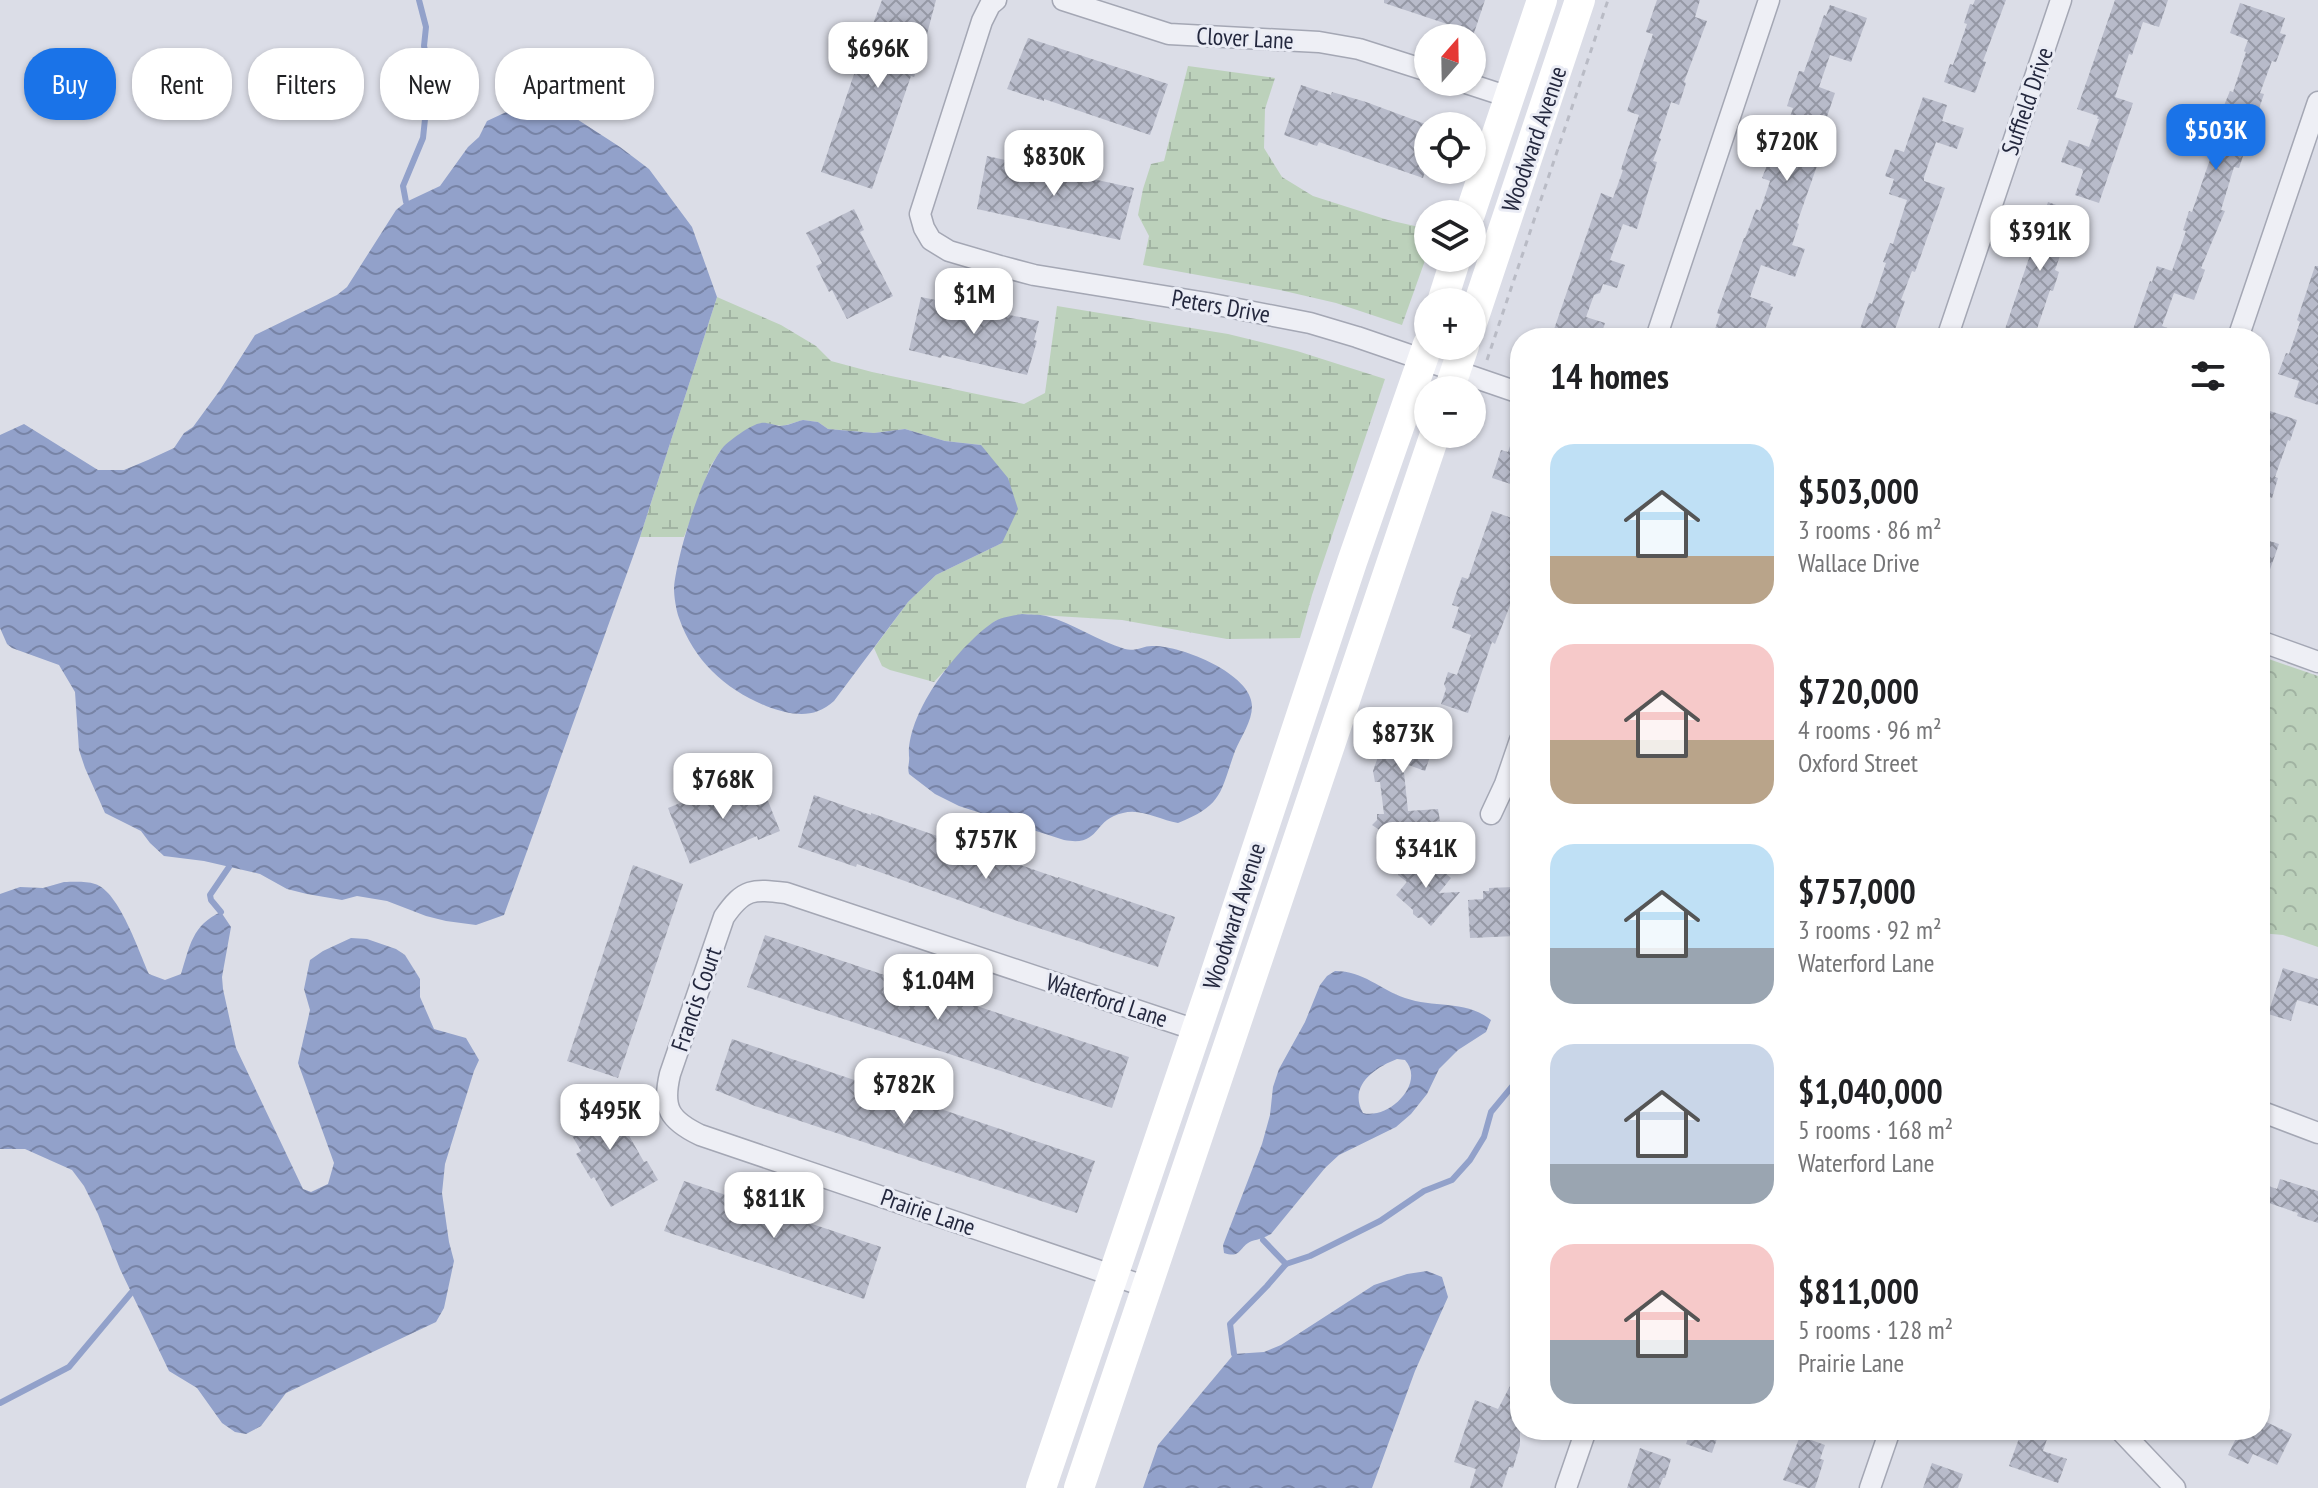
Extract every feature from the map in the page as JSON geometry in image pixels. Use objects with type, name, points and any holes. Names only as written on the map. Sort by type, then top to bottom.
[{"type":"street","name":"Peters Drive","points":[[996,0],[982,21],[920,214],[931,240],[949,251],[1034,275],[1283,317],[1414,350]]},
{"type":"street","name":"Clover Lane","points":[[1063,0],[1169,34],[1319,42],[1359,49],[1414,67]]},
{"type":"street","name":"Woodward Avenue","points":[[1475,200],[1542,0]]},
{"type":"street","name":"Woodward Avenue","points":[[1484,288],[1580,0]]},
{"type":"street","points":[[1659,328],[1769,0]]},
{"type":"street","name":"Suffield Drive","points":[[1950,328],[2061,0]]},
{"type":"street","points":[[1486,90],[1509,97]]},
{"type":"street","points":[[2241,328],[2318,102]]},
{"type":"street","name":"Woodward Avenue","points":[[1041,1488],[1422,360]]},
{"type":"street","name":"Peters Drive","points":[[1464,366],[1510,388]]},
{"type":"street","name":"Woodward Avenue","points":[[1079,1488],[1430,448]]},
{"type":"street","points":[[2270,645],[2318,662]]},
{"type":"street","points":[[1491,814],[1510,769]]},
{"type":"street","name":"Waterford Lane","points":[[744,894],[757,889],[786,893],[1196,1030]]},
{"type":"street","name":"Francis Court","points":[[670,1111],[665,1093],[670,1074],[724,917],[744,894]]},
{"type":"street","name":"Prairie Lane","points":[[670,1111],[680,1125],[700,1135],[1147,1287]]},
{"type":"street","points":[[2270,1115],[2318,1133]]},
{"type":"street","points":[[1566,1488],[1583,1440]]},
{"type":"street","points":[[1870,1488],[1887,1440]]},
{"type":"street","points":[[2129,1440],[2175,1488]]},
{"type":"path","points":[[1464,366],[1608,0]]},
{"type":"green space","points":[[1188,66],[1275,78],[1265,109],[1264,148],[1282,177],[1313,196],[1414,226],[1414,272],[1421,272],[1402,325],[1336,303],[1280,290],[1143,265],[1149,236],[1138,215],[1143,189],[1151,164],[1164,161]]},
{"type":"green space","points":[[717,297],[781,325],[816,346],[831,361],[1024,404],[1045,393],[1057,306],[1228,334],[1297,351],[1385,379],[1300,638],[1227,639],[1122,620],[1022,614],[995,621],[934,682],[882,666],[874,648],[908,602],[936,575],[1002,543],[981,445],[945,441],[905,429],[874,433],[828,429],[818,422],[803,420],[783,426],[761,423],[721,450],[710,467],[684,537],[640,537]]},
{"type":"green space","points":[[2270,659],[2318,676],[2318,947],[2270,934]]},
{"type":"water","points":[[495,117],[495,120],[578,120],[649,169],[692,227],[717,297],[640,537],[504,915],[476,925],[426,916],[387,901],[357,896],[342,900],[307,894],[287,889],[260,874],[204,861],[164,856],[141,831],[105,813],[79,750],[75,692],[59,665],[12,648],[0,628],[0,435],[24,424],[98,470],[124,470],[174,448],[220,390],[255,335],[337,295],[347,287],[396,210],[440,186],[479,137],[487,121]]},
{"type":"water","points":[[803,420],[818,422],[828,429],[874,433],[905,429],[945,441],[981,445],[1008,478],[1018,509],[1002,543],[936,575],[908,602],[834,701],[818,711],[802,714],[775,709],[751,699],[713,672],[685,633],[677,611],[674,588],[691,516],[721,450],[733,438],[757,424],[782,426]]},
{"type":"water","points":[[1022,614],[1056,619],[1125,649],[1154,646],[1181,651],[1214,664],[1241,683],[1249,694],[1252,706],[1250,718],[1218,796],[1212,803],[1178,823],[1144,813],[1123,813],[1113,816],[1085,840],[1064,840],[959,806],[935,794],[909,774],[911,739],[916,720],[937,682],[978,634],[1002,618]]},
{"type":"water","points":[[64,882],[91,883],[104,889],[127,923],[149,974],[165,980],[181,974],[198,930],[221,912],[231,927],[222,977],[236,1048],[303,1189],[311,1192],[328,1184],[334,1163],[298,1063],[310,1010],[304,989],[310,960],[351,938],[367,939],[396,949],[405,955],[420,979],[420,997],[434,1029],[466,1038],[479,1060],[445,1164],[442,1193],[454,1261],[444,1308],[436,1322],[286,1393],[261,1426],[246,1434],[235,1432],[222,1423],[197,1388],[169,1371],[120,1269],[98,1214],[72,1170],[25,1149],[0,1149],[0,894],[20,887],[43,888]]},
{"type":"water","points":[[1335,971],[1355,974],[1405,998],[1461,1007],[1491,1020],[1486,1032],[1458,1050],[1439,1069],[1427,1094],[1411,1114],[1396,1127],[1339,1155],[1271,1234],[1248,1243],[1237,1253],[1224,1253],[1223,1245],[1262,1144],[1279,1069],[1327,976]],"holes":[[[1405,1060],[1411,1079],[1402,1098],[1383,1111],[1363,1113],[1359,1094],[1366,1079],[1388,1063]]]},
{"type":"water","points":[[1427,1271],[1442,1277],[1448,1297],[1415,1371],[1372,1488],[1143,1488],[1158,1445],[1234,1354],[1264,1352],[1281,1345],[1374,1285]]},
{"type":"building","points":[[882,0],[936,0],[921,57],[914,77],[911,76],[872,189],[821,172]]},
{"type":"building","points":[[1384,0],[1485,0],[1477,24],[1447,24],[1384,3]]},
{"type":"building","points":[[1657,0],[1700,0],[1695,17],[1707,21],[1684,82],[1679,105],[1671,102],[1637,229],[1623,224],[1610,260],[1625,265],[1617,288],[1603,284],[1600,293],[1594,295],[1586,317],[1605,323],[1603,328],[1554,328],[1601,193],[1613,198],[1623,170],[1639,115],[1627,111],[1653,34],[1646,32]]},
{"type":"building","points":[[1975,0],[2006,0],[1983,61],[1986,62],[1975,93],[1944,82],[1967,24],[1964,23],[1970,4],[1973,5]]},
{"type":"building","points":[[2115,0],[2168,0],[2159,27],[2143,22],[2132,55],[2129,54],[2115,97],[2133,103],[2099,203],[2075,195],[2082,169],[2061,162],[2069,140],[2089,147],[2099,119],[2077,109]]},
{"type":"building","points":[[2240,3],[2285,18],[2280,33],[2286,35],[2260,93],[2264,94],[2239,168],[2234,167],[2221,210],[2225,211],[2201,268],[2205,270],[2194,300],[2174,293],[2162,326],[2167,328],[2134,328],[2157,266],[2172,271],[2186,231],[2183,230],[2189,211],[2192,212],[2212,154],[2209,153],[2225,103],[2230,91],[2233,92],[2248,40],[2230,33]]},
{"type":"building","points":[[1830,5],[1867,18],[1851,62],[1830,55],[1819,87],[1835,93],[1812,161],[1818,163],[1792,245],[1805,249],[1795,277],[1761,265],[1750,297],[1773,307],[1766,328],[1715,328],[1720,314],[1717,313],[1744,238],[1756,209],[1760,211],[1770,181],[1762,178],[1777,140],[1782,141],[1793,108],[1787,106],[1799,71],[1804,72]]},
{"type":"building","points":[[1028,38],[1168,84],[1150,135],[1007,89]]},
{"type":"building","points":[[1301,85],[1366,102],[1414,120],[1414,175],[1319,142],[1317,146],[1284,135]]},
{"type":"building","points":[[1923,97],[1947,105],[1942,121],[1964,128],[1957,149],[1936,142],[1924,177],[1924,181],[1945,188],[1915,272],[1912,271],[1901,300],[1905,301],[1896,328],[1860,328],[1869,303],[1872,304],[1886,263],[1883,262],[1890,243],[1893,244],[1907,200],[1889,194],[1894,179],[1885,176],[1895,149],[1904,152]]},
{"type":"building","points":[[987,156],[1134,188],[1120,240],[977,209]]},
{"type":"building","points":[[2048,202],[2078,213],[2072,231],[2069,230],[2055,270],[2059,272],[2053,291],[2050,290],[2037,328],[2005,328]]},
{"type":"building","points":[[854,209],[864,230],[860,232],[893,296],[847,319],[816,266],[822,263],[806,233]]},
{"type":"building","points":[[2315,266],[2318,266],[2318,405],[2294,397],[2299,381],[2278,374],[2300,322],[2297,320]]},
{"type":"building","points":[[921,297],[1039,321],[1027,375],[909,350]]},
{"type":"building","points":[[2270,411],[2297,420],[2275,477],[2278,478],[2272,498]]},
{"type":"building","points":[[1510,446],[1510,484],[1492,478],[1501,450],[1508,452]]},
{"type":"building","points":[[1492,511],[1510,517],[1510,605],[1495,644],[1492,642],[1468,713],[1441,704],[1448,672],[1457,675],[1471,635],[1452,628],[1459,607],[1452,605],[1462,577],[1468,579]]},
{"type":"building","points":[[2270,541],[2279,544],[2270,569]]},
{"type":"building","points":[[1395,709],[1441,725],[1425,771],[1403,763],[1408,811],[1438,809],[1440,821],[1410,825],[1412,844],[1384,846],[1381,831],[1372,825],[1377,820],[1377,814],[1384,814],[1380,782],[1375,782],[1373,771]]},
{"type":"building","points":[[760,781],[780,831],[758,840],[757,836],[690,864],[668,808],[697,796],[698,800],[727,789],[729,793]]},
{"type":"building","points":[[814,795],[1175,917],[1158,967],[857,864],[856,867],[798,847]]},
{"type":"building","points":[[1414,857],[1415,871],[1428,858],[1451,878],[1439,893],[1460,892],[1431,926],[1422,917],[1413,914],[1413,910],[1396,895],[1407,882],[1398,875]]},
{"type":"building","points":[[633,865],[683,884],[618,1078],[567,1061]]},
{"type":"building","points":[[1510,887],[1510,936],[1470,938],[1468,900],[1483,899],[1483,891],[1489,891],[1489,888]]},
{"type":"building","points":[[765,935],[1129,1057],[1112,1108],[747,987]]},
{"type":"building","points":[[2283,968],[2318,979],[2318,1006],[2297,1000],[2291,1021],[2270,1015]]},
{"type":"building","points":[[732,1039],[1095,1161],[1077,1213],[715,1090]]},
{"type":"building","points":[[610,1096],[644,1162],[647,1161],[658,1180],[611,1207],[576,1154],[581,1151],[564,1122]]},
{"type":"building","points":[[2280,1179],[2318,1191],[2318,1223],[2270,1203],[2270,1187],[2277,1189]]},
{"type":"building","points":[[684,1181],[881,1247],[864,1299],[664,1231]]},
{"type":"building","points":[[1510,1386],[1510,1440],[1520,1440],[1513,1468],[1509,1467],[1502,1488],[1470,1488],[1476,1469],[1454,1462],[1475,1400],[1498,1409]]},
{"type":"building","points":[[2270,1424],[2292,1434],[2277,1465],[2253,1454],[2248,1464],[2228,1455],[2235,1440],[2270,1440]]},
{"type":"building","points":[[1687,1440],[1717,1440],[1712,1453],[1686,1444]]},
{"type":"building","points":[[1798,1440],[1825,1445],[1820,1459],[1824,1460],[1815,1488],[1783,1480]]},
{"type":"building","points":[[2018,1440],[2047,1440],[2043,1451],[2067,1459],[2058,1483],[2009,1466]]},
{"type":"building","points":[[1640,1448],[1671,1459],[1659,1488],[1627,1488]]},
{"type":"building","points":[[1932,1463],[1963,1474],[1958,1488],[1923,1488]]},
{"type":"waterway","points":[[406,202],[403,186],[423,138],[430,72],[424,46],[426,27],[419,0]]},
{"type":"waterway","points":[[221,912],[210,895],[229,867]]},
{"type":"waterway","points":[[1234,1354],[1230,1324],[1286,1264],[1310,1256],[1380,1221],[1424,1191],[1452,1180],[1470,1160],[1484,1137],[1491,1112],[1510,1089]]},
{"type":"waterway","points":[[1263,1240],[1286,1264]]},
{"type":"waterway","points":[[0,1403],[69,1367],[131,1293]]}]
